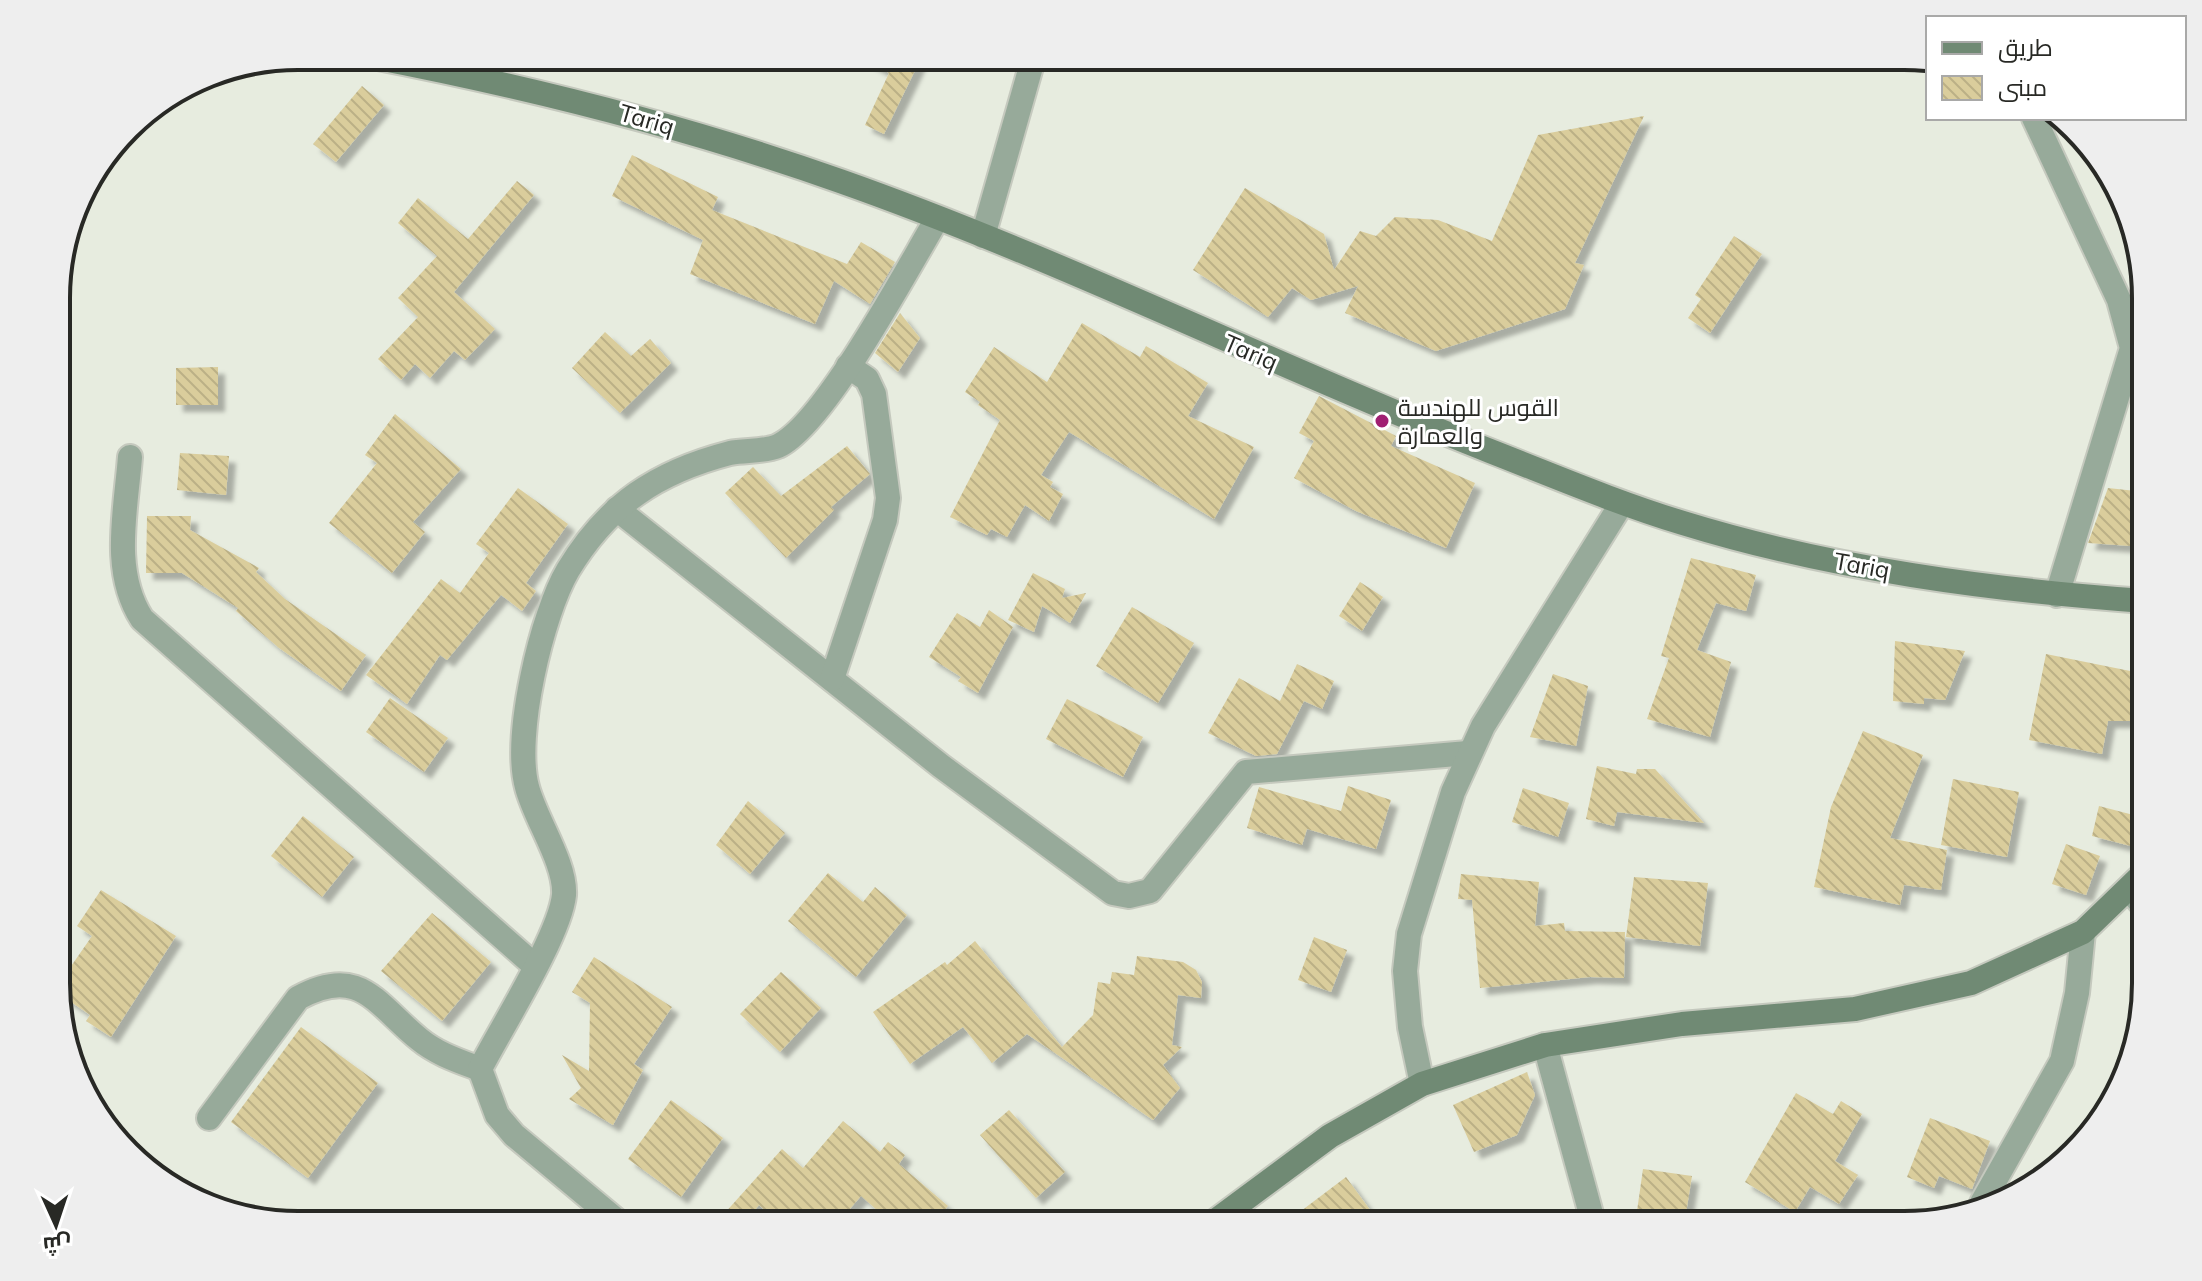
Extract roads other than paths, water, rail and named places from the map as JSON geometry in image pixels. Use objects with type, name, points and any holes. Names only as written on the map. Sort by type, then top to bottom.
[{"type":"main road","name":"Tariq","points":[[492,70],[843,182],[983,236],[1385,409],[1622,503],[1696,527],[1818,557],[2057,595],[2132,600]]},
{"type":"main road","points":[[1229,1211],[1330,1136],[1422,1084],[1545,1045],[1682,1024],[1855,1009],[1971,983],[2083,932],[2132,886]]},
{"type":"street","points":[[983,236],[1030,70]]},
{"type":"street","points":[[2035,120],[2119,300],[2132,348],[2057,595]]},
{"type":"street","points":[[605,1211],[514,1135],[497,1115],[480,1069],[535,966],[564,897],[563,879],[526,784],[525,741],[531,685],[546,620],[567,571],[597,529],[646,485],[681,468],[730,453],[778,446],[815,414],[848,366],[937,219]]},
{"type":"street","points":[[832,679],[885,520],[888,498],[874,394],[867,379],[848,366]]},
{"type":"street","points":[[130,457],[123,552],[125,581],[130,601],[142,619],[535,966]]},
{"type":"street","points":[[1422,1084],[1410,1027],[1405,971],[1409,934],[1468,753],[1622,503]]},
{"type":"street","points":[[617,509],[941,766],[1113,893],[1129,896],[1150,891],[1246,772],[1468,753]]},
{"type":"street","points":[[1987,1195],[2062,1061],[2077,993],[2083,932]]},
{"type":"street","points":[[209,1118],[298,998],[319,987],[360,988],[440,1054],[480,1069]]},
{"type":"street","points":[[1545,1045],[1590,1211]]},
{"type":"place","name":"القوس للهندسة والعمارة","points":[[1382,421]]}]
